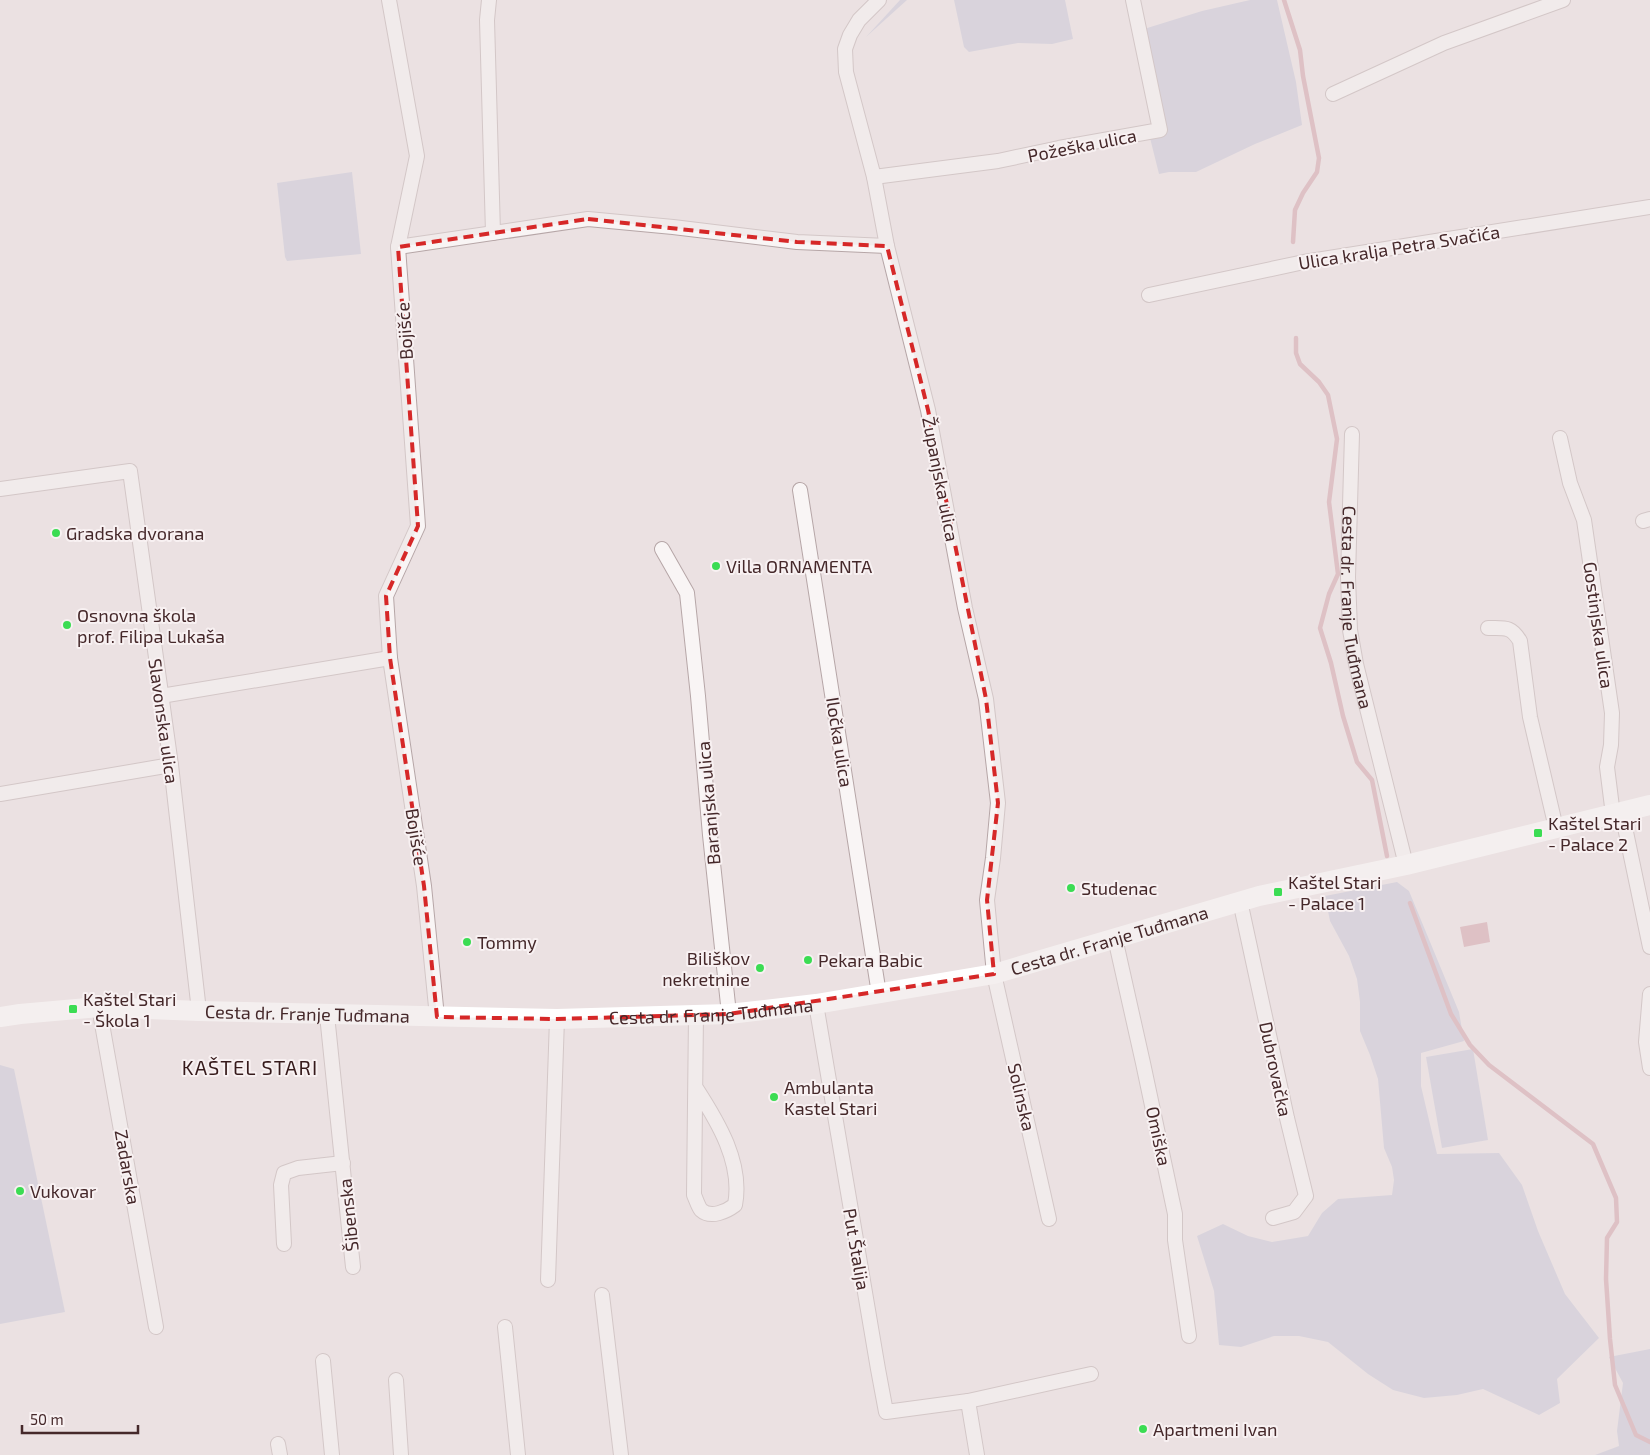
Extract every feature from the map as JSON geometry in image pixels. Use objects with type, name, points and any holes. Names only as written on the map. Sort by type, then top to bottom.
[{"type":"main road","name":"Cesta dr. Franje Tuđmana","points":[[0,1017],[99,1007],[199,1012],[557,1019],[729,1014],[816,1004],[994,974],[1278,892],[1406,865],[1650,805]]},
{"type":"street","name":"Bojišće","points":[[389,0],[417,156],[398,247],[418,526],[386,596],[390,658],[424,886],[437,1017]]},
{"type":"street","points":[[489,0],[487,20],[493,233]]},
{"type":"street","name":"Županjska ulica","points":[[879,0],[859,20],[850,35],[845,48],[846,72],[874,177],[886,246],[928,410],[965,608],[971,627],[986,699],[998,803],[987,900],[994,974]]},
{"type":"street","name":"Požeška ulica","points":[[874,177],[998,161],[1160,130],[1133,0]]},
{"type":"street","points":[[1333,94],[1444,43],[1563,0]]},
{"type":"street","name":"Ulica kralja Petra Svačića","points":[[1150,295],[1304,262],[1650,207]]},
{"type":"street","points":[[398,247],[588,219],[797,242],[886,246]]},
{"type":"street","name":"Cesta dr. Franje Tuđmana","points":[[1352,434],[1348,577],[1350,630],[1356,664],[1406,865]]},
{"type":"street","name":"Gostinjska ulica","points":[[1560,438],[1570,483],[1584,520],[1612,714],[1611,745],[1607,767],[1650,947]]},
{"type":"street","name":"Slavonska ulica","points":[[0,489],[130,472],[171,765],[199,1012]]},
{"type":"street","name":"Iločka ulica","points":[[800,490],[879,994]]},
{"type":"street","name":"Baranjska ulica","points":[[662,549],[687,593],[729,1014]]},
{"type":"street","points":[[1488,628],[1507,628],[1515,632],[1520,641],[1530,717],[1556,828]]},
{"type":"street","points":[[161,696],[390,658]]},
{"type":"street","points":[[0,794],[171,765]]},
{"type":"street","name":"Dubrovačka","points":[[1240,902],[1306,1196],[1294,1212],[1273,1218]]},
{"type":"street","name":"Omiška","points":[[1115,938],[1175,1214],[1175,1240],[1189,1336]]},
{"type":"street","name":"Solinska","points":[[994,974],[1049,1219]]},
{"type":"street","points":[[1650,994],[1646,1042],[1650,1068]]},
{"type":"street","name":"Put Štalija","points":[[816,1004],[886,1412],[968,1401],[1091,1374]]},
{"type":"street","name":"Zadarska","points":[[99,1007],[156,1327]]},
{"type":"street","name":"Šibenska","points":[[327,1014],[354,1267]]},
{"type":"street","points":[[696,1015],[694,1194],[700,1209],[706,1213],[727,1212],[735,1205],[738,1192],[733,1160],[719,1127],[696,1088]]},
{"type":"street","points":[[548,1280],[557,1019]]},
{"type":"street","name":"Šibenska","points":[[284,1244],[281,1185],[284,1173],[298,1168],[343,1164]]},
{"type":"street","points":[[602,1295],[621,1455]]},
{"type":"street","points":[[505,1327],[518,1455]]},
{"type":"street","points":[[323,1361],[332,1455]]},
{"type":"street","points":[[396,1380],[401,1455]]},
{"type":"street","points":[[968,1401],[977,1455]]},
{"type":"highlighted area","points":[[588,219],[797,242],[887,246],[928,410],[986,699],[998,803],[987,900],[994,974],[729,1014],[557,1019],[437,1017],[424,886],[390,658],[386,596],[418,526],[398,247]]},
{"type":"shaded area","points":[[900,0],[907,0],[866,37]]},
{"type":"shaded area","points":[[954,0],[1065,0],[1073,39],[1052,44],[1018,43],[969,52],[964,47]]},
{"type":"shaded area","points":[[1250,0],[1277,0],[1296,82],[1302,125],[1255,144],[1196,172],[1159,174],[1150,138],[1165,129],[1144,29],[1202,11]]},
{"type":"shaded area","points":[[352,172],[361,254],[287,261],[277,183]]},
{"type":"shaded area","points":[[1397,882],[1409,891],[1459,1012],[1464,1041],[1421,1053],[1421,1086],[1437,1154],[1499,1153],[1522,1185],[1538,1231],[1565,1294],[1599,1338],[1557,1379],[1560,1403],[1539,1415],[1483,1389],[1457,1395],[1424,1398],[1393,1390],[1368,1374],[1328,1342],[1299,1336],[1274,1336],[1241,1347],[1219,1345],[1214,1291],[1197,1236],[1223,1224],[1248,1236],[1272,1242],[1308,1236],[1322,1213],[1338,1199],[1392,1195],[1394,1180],[1392,1167],[1384,1148],[1378,1079],[1360,1031],[1360,1002],[1357,979],[1349,956],[1330,921],[1325,896]]},
{"type":"shaded area","points":[[1487,922],[1490,942],[1464,947],[1460,927]]},
{"type":"shaded area","points":[[1473,1049],[1488,1140],[1442,1148],[1426,1057]]},
{"type":"shaded area","name":"Vukovar","points":[[0,1065],[14,1069],[65,1312],[0,1324]]},
{"type":"shaded area","points":[[1650,1349],[1650,1455],[1595,1455],[1619,1446],[1617,1431],[1623,1383],[1609,1357]]},
{"type":"waterway","points":[[1284,0],[1300,50],[1303,76],[1319,158],[1317,172],[1303,193],[1295,210],[1293,242]]},
{"type":"waterway","points":[[1296,338],[1296,353],[1300,364],[1319,382],[1328,395],[1337,439],[1329,502],[1338,574],[1329,594],[1320,628],[1357,762],[1372,780],[1387,856]]},
{"type":"waterway","points":[[1410,903],[1451,1014],[1470,1045],[1489,1065],[1593,1144],[1616,1198],[1617,1222],[1607,1238],[1606,1279],[1615,1385],[1636,1435],[1650,1442]]},
{"type":"place","name":"Gradska dvorana","points":[[56,533]]},
{"type":"place","name":"Villa ORNAMENTA","points":[[716,566]]},
{"type":"place","name":"Osnovna škola prof. Filipa Lukaša","points":[[67,625]]},
{"type":"place","name":"Kaštel Stari - Palace 2","points":[[1538,833]]},
{"type":"place","name":"Studenac","points":[[1071,888]]},
{"type":"place","name":"Kaštel Stari - Palace 1","points":[[1278,892]]},
{"type":"place","name":"Tommy","points":[[467,942]]},
{"type":"place","name":"Pekara Babic","points":[[808,960]]},
{"type":"place","name":"Biliškov nekretnine","points":[[760,968]]},
{"type":"place","name":"Kaštel Stari - Škola 1","points":[[73,1009]]},
{"type":"place","name":"Ambulanta Kastel Stari","points":[[774,1097]]},
{"type":"place","name":"Vukovar","points":[[20,1191]]},
{"type":"place","name":"Apartmeni Ivan","points":[[1143,1429]]},
{"type":"district","name":"KAŠTEL STARI","points":[[250,1067]]}]
